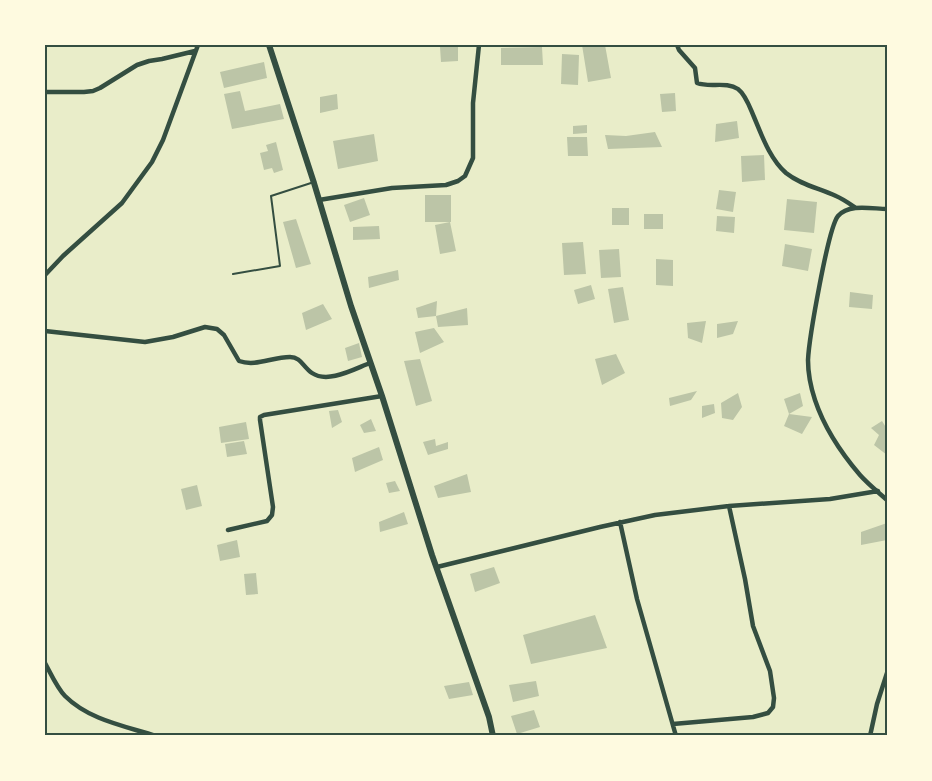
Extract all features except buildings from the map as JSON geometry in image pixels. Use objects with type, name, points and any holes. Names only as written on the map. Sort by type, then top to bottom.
[{"type":"street","points":[[45,275],[122,203],[152,162],[163,140],[198,45]]},
{"type":"street","points":[[270,45],[332,247],[436,567],[489,717],[493,736]]},
{"type":"street","points":[[319,200],[392,188],[446,185],[458,182],[465,176],[473,158],[473,103],[479,45]]},
{"type":"street","points":[[677,45],[695,68],[697,83],[729,86],[739,90],[762,136],[784,171],[797,181],[836,196],[856,208]]},
{"type":"street","points":[[45,92],[84,93],[93,91],[137,65],[196,51]]},
{"type":"street","points":[[887,209],[846,210],[834,223],[824,264],[808,360],[819,412],[844,454],[861,476],[887,500]]},
{"type":"street","points":[[45,331],[145,342],[173,337],[205,327],[217,329],[224,335],[239,361],[246,363],[294,357],[303,362],[311,372],[328,376],[370,363]]},
{"type":"street","points":[[228,530],[267,521],[273,515],[261,417],[382,396]]},
{"type":"street","points":[[436,567],[655,515],[729,506],[830,499],[878,491]]},
{"type":"street","points":[[674,724],[753,717],[768,713],[773,707],[770,671],[753,626],[729,506]]},
{"type":"street","points":[[620,522],[637,599],[676,736]]},
{"type":"street","points":[[45,663],[63,694],[78,707],[95,717],[156,736]]},
{"type":"street","points":[[870,736],[887,673]]},
{"type":"lane","points":[[233,273],[280,266],[271,196],[314,183]]}]
